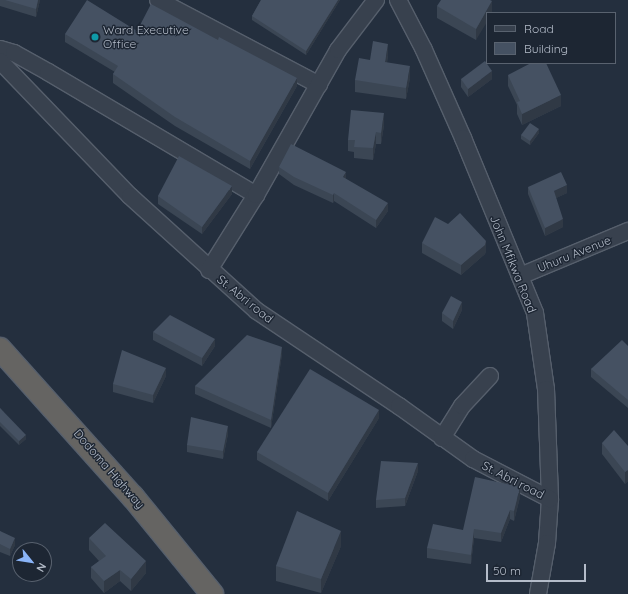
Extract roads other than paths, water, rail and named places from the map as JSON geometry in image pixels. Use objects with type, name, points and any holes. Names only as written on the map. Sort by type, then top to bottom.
[{"type":"highway","name":"Dodoma Highway","points":[[0,349],[148,514],[212,594]]},
{"type":"street","points":[[158,0],[319,85]]},
{"type":"street","points":[[209,270],[256,195],[338,50],[376,0]]},
{"type":"street","name":"John Mfikwa Road","points":[[398,0],[424,50],[535,314],[540,339],[546,389],[550,499],[547,543],[538,594]]},
{"type":"street","points":[[0,49],[14,53],[48,72],[256,195]]},
{"type":"street","name":"St. Abri road","points":[[0,61],[130,196],[209,270],[257,311],[399,406],[442,438],[500,475],[550,499]]},
{"type":"street","name":"Uhuru Avenue","points":[[520,276],[628,231]]},
{"type":"street","points":[[442,438],[462,406],[490,376]]},
{"type":"place","name":"Ward Executive Office","points":[[95,37]]}]
